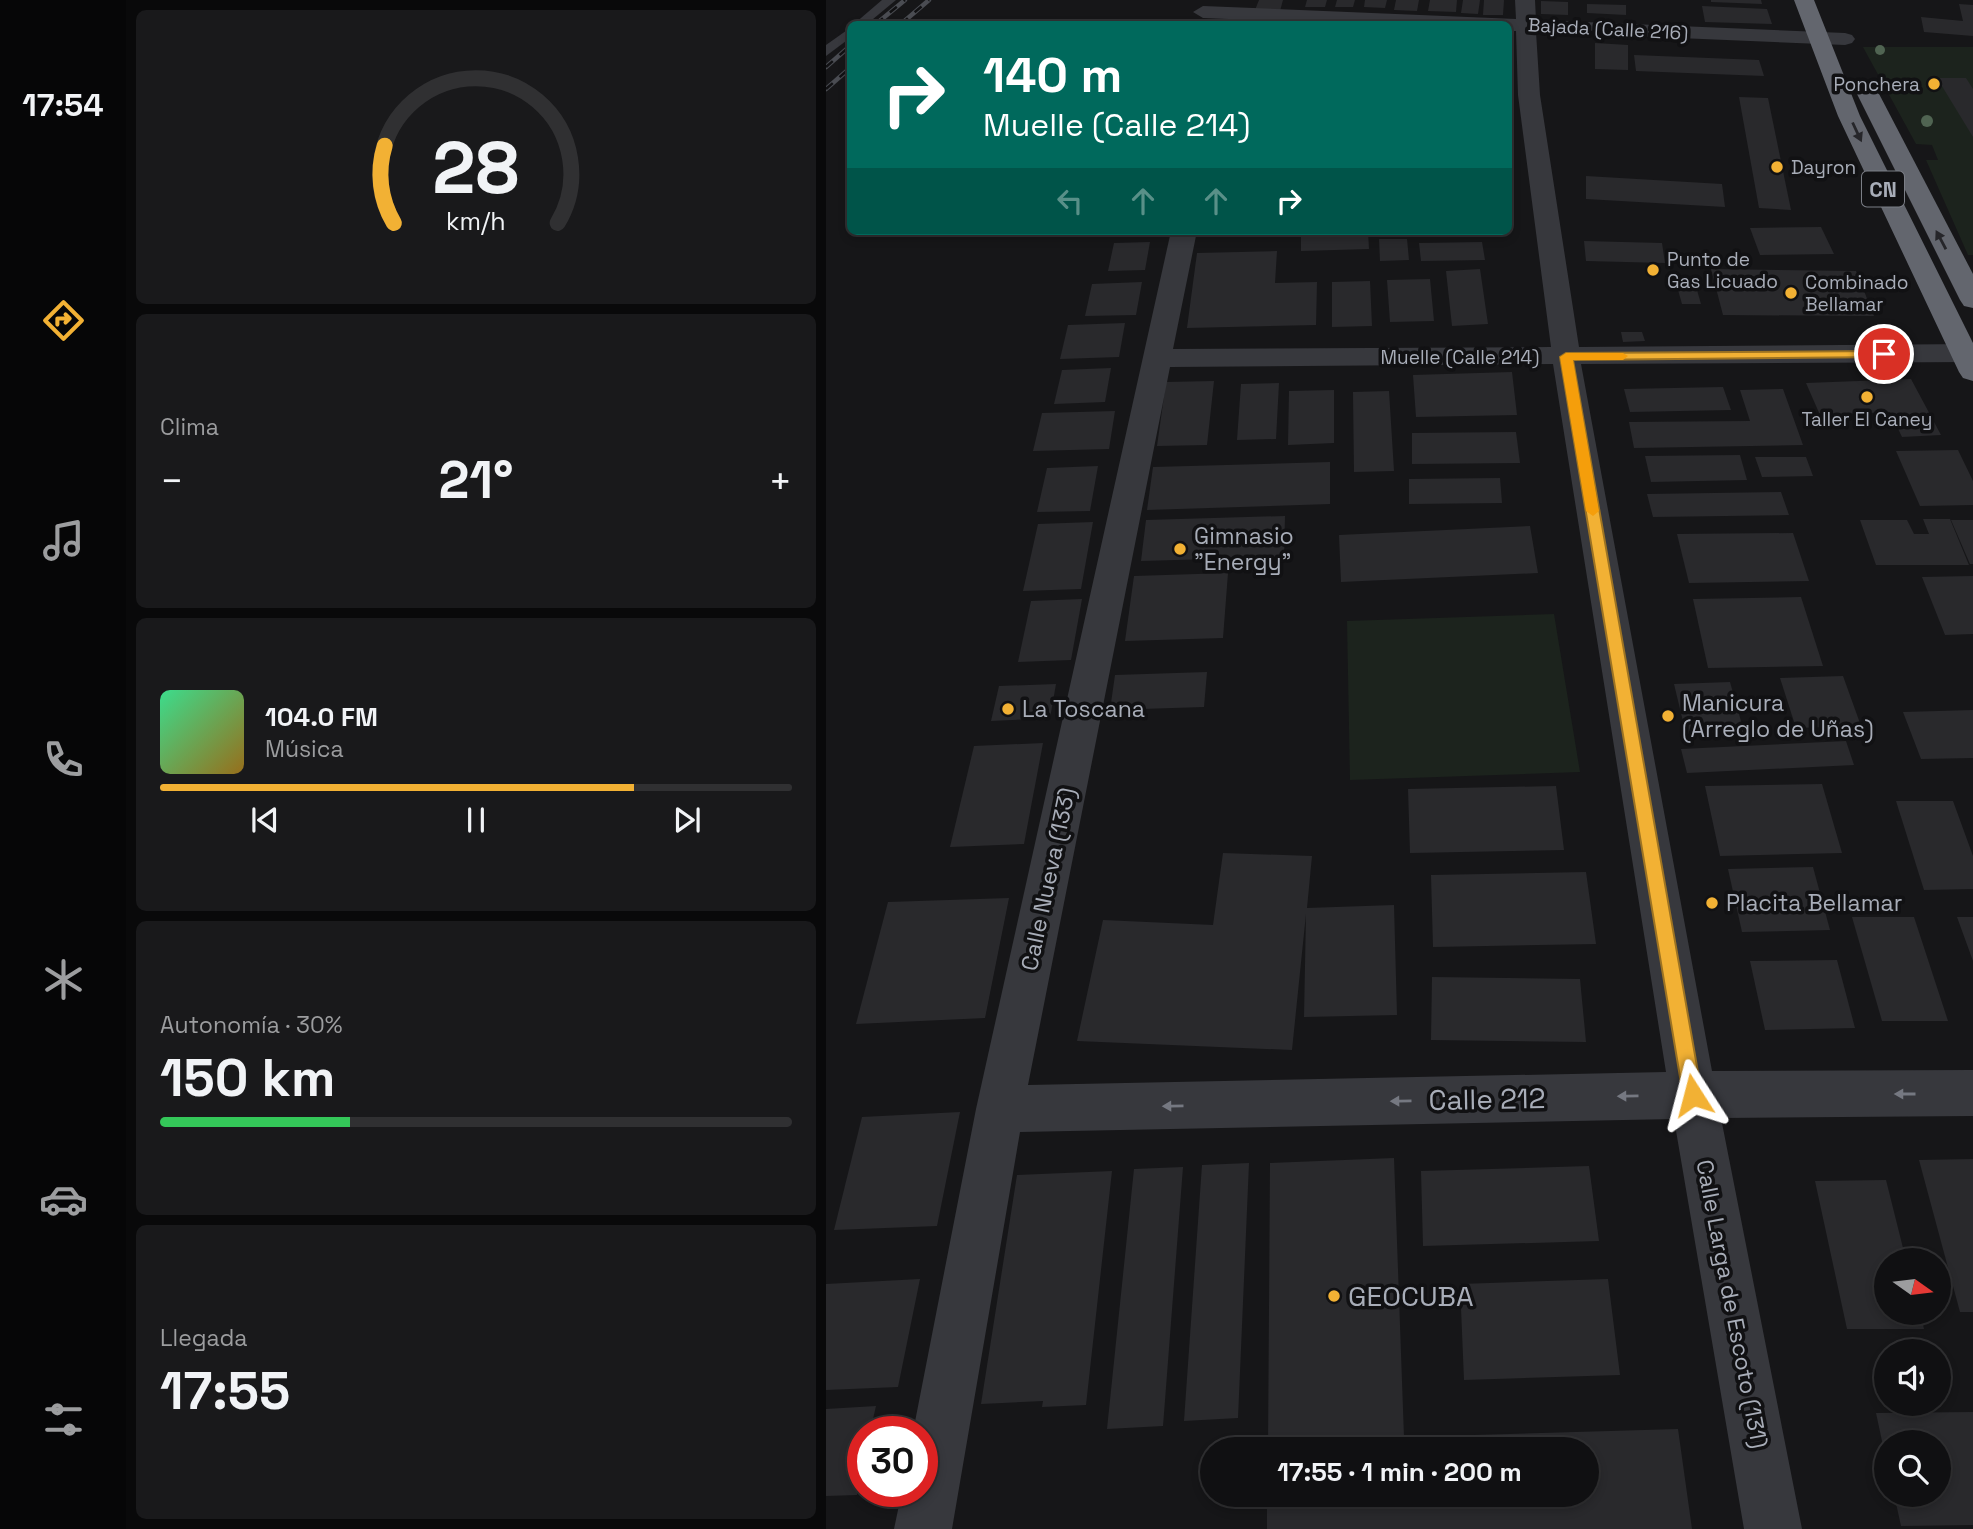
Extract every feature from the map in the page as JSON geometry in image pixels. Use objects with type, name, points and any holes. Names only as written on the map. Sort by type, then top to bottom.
[{"type":"highway","name":"CN","points":[[1804,0],[1849,116],[1970,360]]},
{"type":"highway","name":"CN","points":[[1835,13],[1856,67],[1906,171],[1973,300]]},
{"type":"street","name":"Bajada (Calle 216)","points":[[1203,12],[1267,20],[1525,13],[1845,39]]},
{"type":"street","name":"Calle Larga de Escoto (131)","points":[[1525,13],[1529,95],[1566,357],[1693,1095],[1773,1529]]},
{"type":"street","name":"Calle Nueva (133)","points":[[923,1529],[1000,1109],[1183,235]]},
{"type":"street","name":"Muelle (Calle 214)","points":[[1158,358],[1970,360]]},
{"type":"street","name":"Calle 212","points":[[1000,1109],[1693,1095],[1973,1093]]},
{"type":"lane","points":[[864,21],[890,0]]},
{"type":"lane","points":[[826,52],[847,34]]},
{"type":"shaded area","points":[[1863,47],[1973,47],[1973,255],[1968,255],[1926,160],[1938,160],[1932,145],[1916,144]]},
{"type":"shaded area","points":[[1554,614],[1580,772],[1350,780],[1347,621]]},
{"type":"building","points":[[1259,0],[1283,0],[1280,11],[1255,10]]},
{"type":"building","points":[[1307,0],[1327,0],[1325,7],[1305,7]]},
{"type":"building","points":[[1337,0],[1355,0],[1353,7],[1335,7]]},
{"type":"building","points":[[1365,0],[1387,0],[1385,8],[1364,7]]},
{"type":"building","points":[[1396,0],[1419,0],[1417,11],[1394,10]]},
{"type":"building","points":[[1430,0],[1457,0],[1456,12],[1428,11]]},
{"type":"building","points":[[1463,0],[1480,0],[1478,14],[1461,13]]},
{"type":"building","points":[[1484,0],[1504,0],[1503,15],[1483,15]]},
{"type":"building","points":[[1761,0],[1762,4],[1711,2]]},
{"type":"building","points":[[1541,1],[1568,2],[1568,15],[1541,14]]},
{"type":"building","points":[[1587,4],[1626,5],[1626,15],[1587,13]]},
{"type":"building","points":[[1959,4],[1973,5],[1973,36],[1924,32],[1921,17],[1963,21]]},
{"type":"building","points":[[1702,6],[1767,9],[1772,24],[1705,22]]},
{"type":"building","points":[[1595,43],[1628,45],[1628,70],[1595,69]]},
{"type":"building","points":[[1634,55],[1759,60],[1764,76],[1636,71]]},
{"type":"building","points":[[1937,78],[1966,78],[1973,89],[1973,137]]},
{"type":"building","points":[[1739,97],[1768,98],[1791,210],[1759,208]]},
{"type":"building","points":[[1586,176],[1722,184],[1725,207],[1586,199]]},
{"type":"building","points":[[1821,227],[1834,254],[1760,255],[1750,228]]},
{"type":"building","points":[[1301,235],[1368,235],[1369,249],[1301,251]]},
{"type":"building","points":[[1379,239],[1407,239],[1409,260],[1380,261]]},
{"type":"building","points":[[1584,241],[1662,243],[1665,263],[1586,261]]},
{"type":"building","points":[[1150,242],[1145,270],[1108,271],[1114,243]]},
{"type":"building","points":[[1482,242],[1485,260],[1421,261],[1419,243]]},
{"type":"building","points":[[1277,251],[1275,283],[1317,282],[1316,325],[1187,328],[1197,253]]},
{"type":"building","points":[[1480,269],[1488,324],[1452,326],[1446,271]]},
{"type":"building","name":"Combinado Bellamar","points":[[1711,269],[1856,271],[1874,316],[1723,315]]},
{"type":"building","points":[[1430,279],[1434,321],[1390,322],[1387,280]]},
{"type":"building","points":[[1370,281],[1372,326],[1332,327],[1332,282]]},
{"type":"building","points":[[1142,282],[1136,315],[1085,316],[1092,284]]},
{"type":"building","points":[[1678,290],[1697,290],[1701,304],[1682,304]]},
{"type":"building","points":[[1125,323],[1119,357],[1060,359],[1068,325]]},
{"type":"building","points":[[1621,332],[1642,332],[1645,341],[1623,342]]},
{"type":"building","points":[[1111,368],[1105,402],[1054,404],[1062,370]]},
{"type":"building","points":[[1512,372],[1517,415],[1416,417],[1413,375]]},
{"type":"building","name":"Taller El Caney","points":[[1911,379],[1941,435],[1902,437],[1890,412],[1820,415],[1806,383]]},
{"type":"building","points":[[1214,381],[1207,445],[1157,446],[1166,382]]},
{"type":"building","points":[[1279,383],[1276,439],[1237,440],[1241,384]]},
{"type":"building","points":[[1723,387],[1731,410],[1630,412],[1624,389]]},
{"type":"building","points":[[1783,389],[1803,445],[1634,448],[1629,422],[1750,421],[1740,390]]},
{"type":"building","points":[[1334,390],[1334,443],[1288,445],[1289,391]]},
{"type":"building","points":[[1389,391],[1394,471],[1354,472],[1353,392]]},
{"type":"building","points":[[1115,411],[1109,449],[1033,451],[1042,413]]},
{"type":"building","points":[[1516,432],[1520,463],[1412,464],[1412,433]]},
{"type":"building","points":[[1958,450],[1973,481],[1973,505],[1920,506],[1896,451]]},
{"type":"building","points":[[1740,455],[1747,480],[1651,482],[1645,456]]},
{"type":"building","points":[[1755,457],[1806,457],[1813,476],[1762,477]]},
{"type":"building","points":[[1330,462],[1330,504],[1147,510],[1153,467]]},
{"type":"building","points":[[1098,466],[1090,511],[1037,512],[1047,468]]},
{"type":"building","points":[[1500,478],[1502,503],[1409,504],[1409,479]]},
{"type":"building","points":[[1781,492],[1789,515],[1653,517],[1647,494]]},
{"type":"building","points":[[1285,516],[1284,557],[1141,561],[1146,520]]},
{"type":"building","points":[[1923,519],[1950,519],[1969,565],[1876,565],[1860,520],[1907,520],[1914,534],[1929,534]]},
{"type":"building","points":[[1951,520],[1973,520],[1973,564],[1970,564]]},
{"type":"building","points":[[1093,522],[1081,589],[1023,591],[1038,524]]},
{"type":"building","points":[[1530,526],[1538,573],[1341,582],[1339,535]]},
{"type":"building","points":[[1793,533],[1809,581],[1689,583],[1677,534]]},
{"type":"building","points":[[1228,573],[1223,638],[1125,641],[1134,576]]},
{"type":"building","points":[[1973,576],[1973,634],[1945,635],[1922,577]]},
{"type":"building","points":[[1801,597],[1823,666],[1708,668],[1693,599]]},
{"type":"building","points":[[1082,599],[1071,660],[1018,662],[1031,601]]},
{"type":"building","points":[[1207,672],[1204,707],[1110,710],[1115,675]]},
{"type":"building","points":[[1843,676],[1861,726],[1796,728],[1780,678]]},
{"type":"building","points":[[1730,682],[1744,732],[1686,734],[1674,684]]},
{"type":"building","points":[[1056,684],[1050,718],[991,721],[999,686]]},
{"type":"building","points":[[1973,710],[1973,758],[1921,759],[1903,712]]},
{"type":"building","points":[[1846,741],[1854,765],[1687,773],[1681,749]]},
{"type":"building","points":[[1043,743],[1024,844],[950,847],[974,746]]},
{"type":"building","points":[[1822,784],[1842,853],[1720,856],[1705,786]]},
{"type":"building","points":[[1556,786],[1564,850],[1410,853],[1408,789]]},
{"type":"building","points":[[1896,801],[1953,801],[1973,856],[1973,889],[1924,890]]},
{"type":"building","points":[[1223,853],[1312,856],[1307,908],[1394,905],[1397,1015],[1304,1017],[1306,914],[1292,1050],[1077,1041],[1103,920],[1213,925]]},
{"type":"building","points":[[1813,867],[1830,930],[1742,932],[1728,869]]},
{"type":"building","points":[[1586,872],[1596,944],[1433,947],[1431,875]]},
{"type":"building","points":[[1009,898],[985,1018],[856,1024],[888,902]]},
{"type":"building","points":[[1852,917],[1914,917],[1948,1021],[1882,1021]]},
{"type":"building","points":[[1957,917],[1973,917],[1973,961]]},
{"type":"building","points":[[1837,960],[1855,1028],[1765,1030],[1750,961]]},
{"type":"building","points":[[1432,977],[1580,979],[1586,1042],[1431,1040]]},
{"type":"building","points":[[960,1112],[937,1226],[834,1230],[862,1117]]},
{"type":"building","name":"GEOCUBA","points":[[1394,1158],[1404,1437],[1268,1437],[1270,1163]]},
{"type":"building","points":[[1973,1159],[1973,1312],[1960,1312],[1951,1279],[1951,1248],[1943,1248],[1919,1160]]},
{"type":"building","points":[[1249,1163],[1238,1418],[1184,1421],[1202,1165]]},
{"type":"building","points":[[1589,1166],[1599,1241],[1423,1246],[1421,1171]]},
{"type":"building","points":[[1183,1167],[1163,1426],[1107,1429],[1134,1169]]},
{"type":"building","points":[[1112,1171],[1086,1405],[1042,1407],[1043,1401],[981,1404],[1017,1175]]},
{"type":"building","points":[[1886,1180],[1903,1248],[1874,1248],[1874,1325],[1923,1325],[1924,1329],[1847,1329],[1815,1181]]},
{"type":"building","points":[[920,1279],[898,1387],[826,1390],[826,1284]]},
{"type":"building","points":[[1608,1279],[1620,1375],[1464,1380],[1460,1284]]},
{"type":"building","points":[[876,1406],[874,1416],[847,1416],[847,1495],[826,1496],[826,1409]]},
{"type":"building","points":[[1951,1412],[1973,1412],[1973,1525],[1901,1526],[1897,1507],[1951,1507],[1951,1430],[1880,1430],[1877,1416],[1951,1416]]},
{"type":"building","name":"GEOCUBA","points":[[1678,1429],[1692,1529],[1267,1529],[1267,1507],[1599,1507],[1599,1437],[1404,1437]]},
{"type":"railway","points":[[880,21],[905,0]]},
{"type":"railway","points":[[904,21],[929,0]]},
{"type":"railway","points":[[826,67],[847,49]]},
{"type":"railway","points":[[826,89],[847,71]]},
{"type":"slow traffic","points":[[1593,511],[1566,357],[1623,356]]},
{"type":"place","name":"Ponchera","points":[[1934,84]]},
{"type":"place","name":"Dayron","points":[[1777,167]]},
{"type":"place","name":"Punto de Gas Licuado","points":[[1653,270]]},
{"type":"place","name":"Combinado Bellamar","points":[[1791,293]]},
{"type":"place","name":"Taller El Caney","points":[[1867,397]]},
{"type":"place","name":"Gimnasio \"Energy\"","points":[[1180,549]]},
{"type":"place","name":"La Toscana","points":[[1008,709]]},
{"type":"place","name":"Manicura (Arreglo de Uñas)","points":[[1668,716]]},
{"type":"place","name":"Placita Bellamar","points":[[1712,903]]},
{"type":"place","name":"GEOCUBA","points":[[1334,1296]]},
{"type":"route","points":[[1693,1095],[1566,357],[1884,354]]}]
